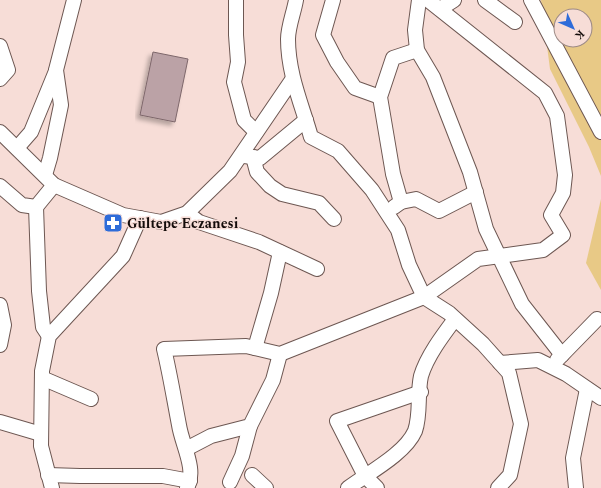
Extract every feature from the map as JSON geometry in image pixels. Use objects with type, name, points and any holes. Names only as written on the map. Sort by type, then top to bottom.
[{"type":"street","points":[[16,148],[31,132],[56,70],[74,0]]},
{"type":"street","points":[[236,0],[238,62],[234,82],[244,120],[256,132]]},
{"type":"street","points":[[296,0],[288,38],[292,80],[311,137],[338,151],[372,190],[398,230],[409,265],[424,297],[455,319],[509,373],[521,424],[510,475],[500,486]]},
{"type":"street","points":[[333,0],[323,35],[337,62],[355,88],[380,97]]},
{"type":"street","points":[[419,0],[415,30],[417,50],[433,77],[470,172],[486,229],[522,304],[562,355]]},
{"type":"street","points":[[140,218],[123,256],[49,336],[42,378],[41,446],[50,481],[80,476],[163,476],[189,485],[186,449],[179,427],[164,349],[246,346],[280,354],[424,297],[478,258],[499,257],[542,250],[563,235],[551,215],[563,193],[565,175],[557,116],[545,93],[428,0]]},
{"type":"street","points":[[440,9],[454,0]]},
{"type":"street","points":[[485,0],[515,22]]},
{"type":"street","points":[[531,0],[601,132]]},
{"type":"street","points":[[0,46],[8,70],[0,79]]},
{"type":"street","points":[[401,202],[393,174],[380,97],[393,58],[417,50]]},
{"type":"street","points":[[49,336],[43,327],[39,291],[36,207],[49,180],[50,158],[61,104],[56,70]]},
{"type":"street","points":[[0,133],[49,180],[123,215],[161,222],[187,213],[247,156],[256,132],[292,80]]},
{"type":"street","points":[[247,156],[260,158],[306,120]]},
{"type":"street","points":[[247,156],[257,172],[270,186],[282,194],[319,203],[334,219]]},
{"type":"street","points":[[0,186],[22,205],[36,207]]},
{"type":"street","points":[[386,211],[401,202],[416,199],[439,211],[476,192]]},
{"type":"street","points":[[187,213],[199,222],[259,242],[317,269]]},
{"type":"street","points":[[255,348],[271,293],[280,252]]},
{"type":"street","points":[[0,305],[4,325],[0,345]]},
{"type":"street","points":[[348,488],[398,453],[414,432],[421,392],[421,376],[437,343],[455,319]]},
{"type":"street","points":[[550,366],[597,319]]},
{"type":"street","points":[[230,482],[242,456],[250,426],[273,380],[280,354]]},
{"type":"street","points":[[500,363],[538,360],[566,374],[600,397]]},
{"type":"street","points":[[42,378],[92,399]]},
{"type":"street","points":[[576,488],[573,458],[587,389]]},
{"type":"street","points":[[377,488],[365,476],[337,421],[421,392]]},
{"type":"street","points":[[0,422],[41,434]]},
{"type":"street","points":[[186,449],[211,436],[250,426]]},
{"type":"street","points":[[252,475],[266,488]]},
{"type":"shaded area","points":[[541,0],[601,0],[601,176],[589,147],[550,69]]},
{"type":"shaded area","points":[[601,199],[601,290],[586,263]]},
{"type":"building","points":[[153,52],[188,59],[175,122],[140,115]]},
{"type":"place","name":"Gültepe Eczanesi","points":[[113,223]]}]
